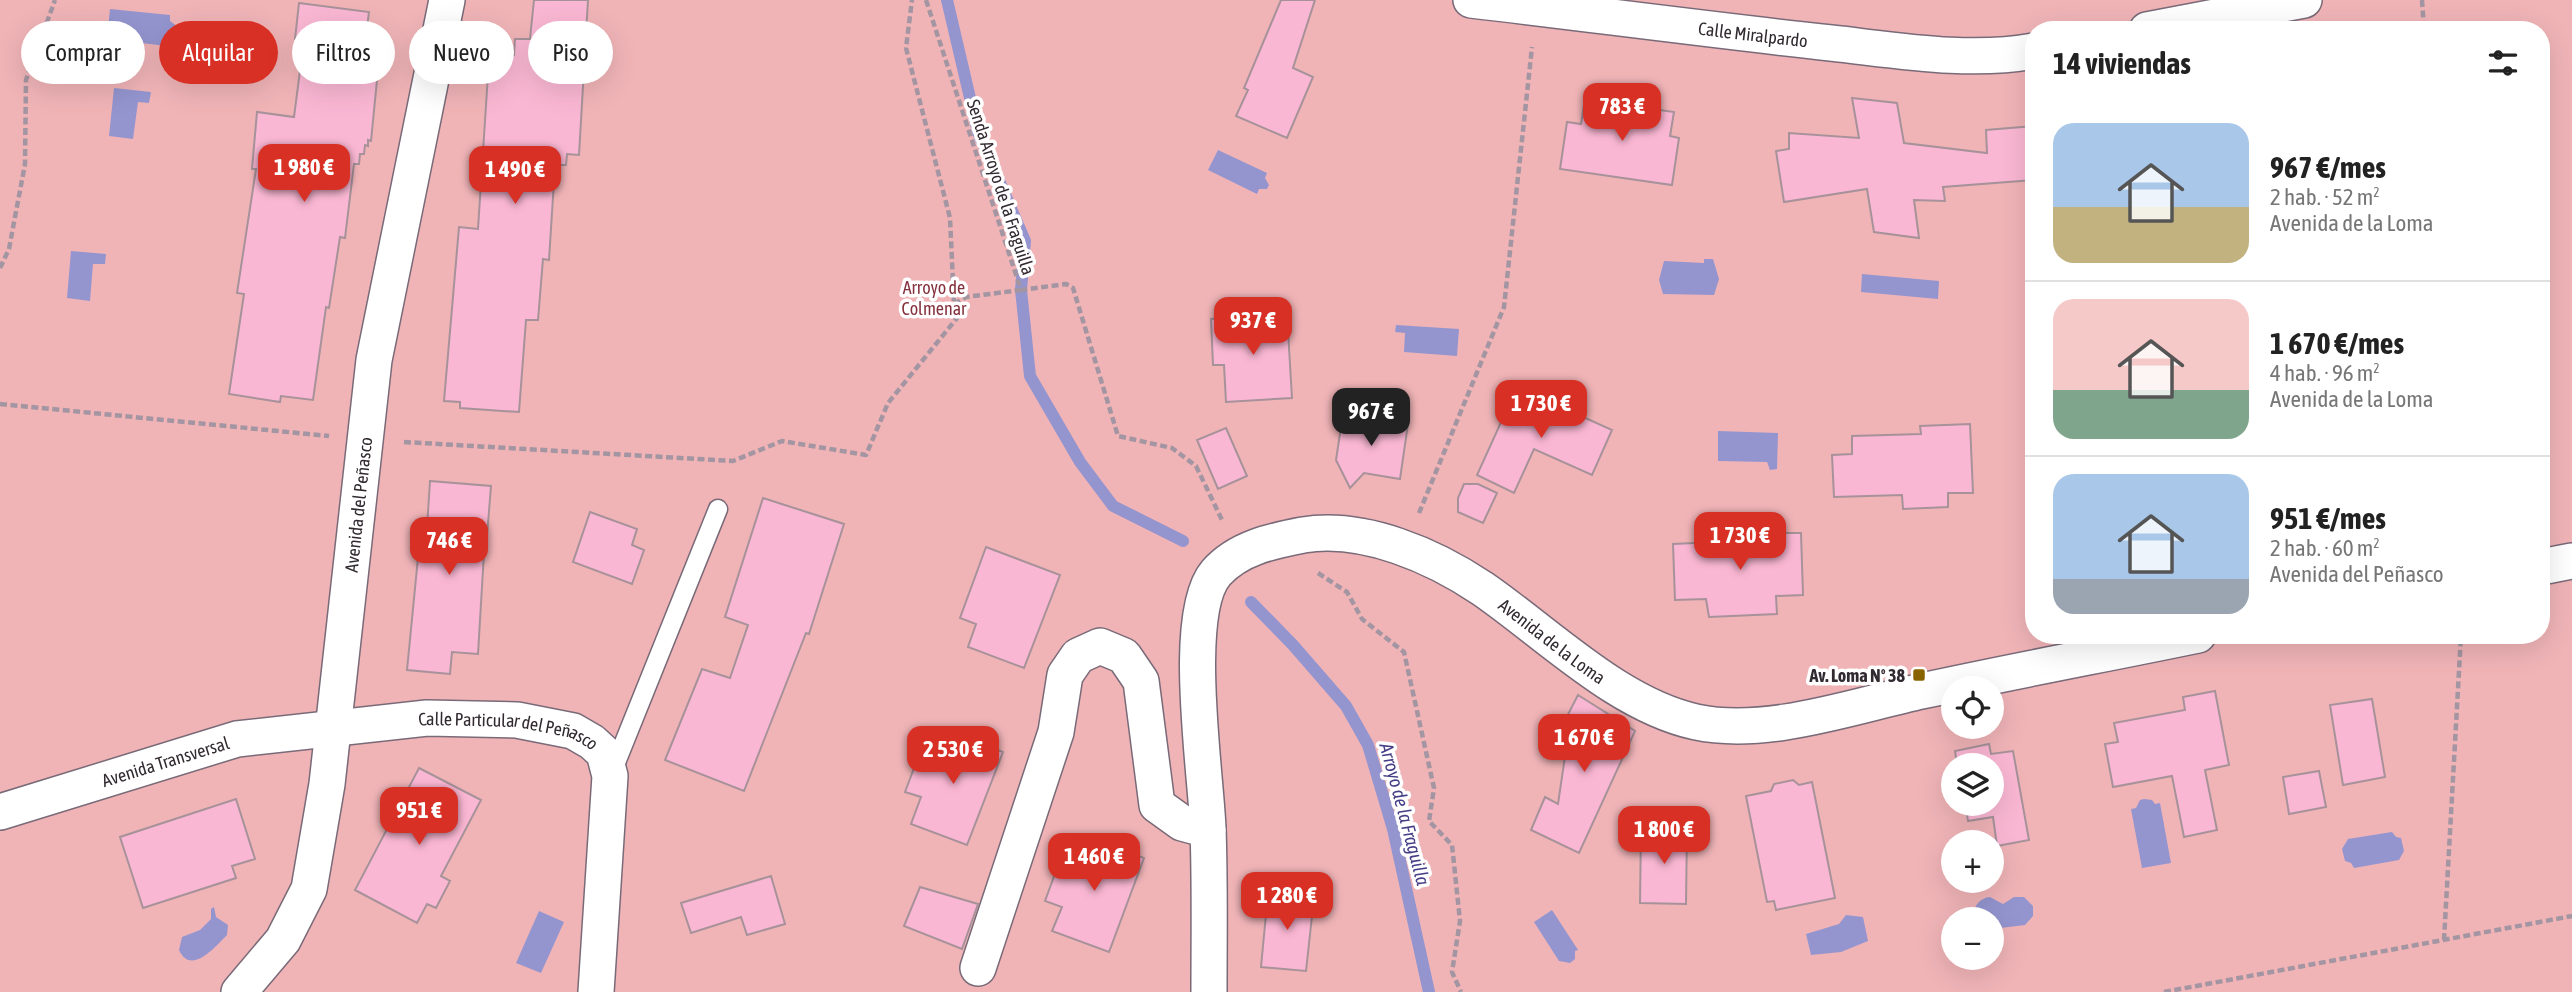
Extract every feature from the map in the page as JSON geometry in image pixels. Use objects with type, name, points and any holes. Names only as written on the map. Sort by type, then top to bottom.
[{"type":"street","name":"Avenida del Peñasco","points":[[239,992],[283,940],[309,889],[334,728],[373,360],[447,0]]},
{"type":"street","name":"Calle Miralpardo","points":[[1471,0],[1717,31],[1942,55],[2025,53]]},
{"type":"street","points":[[2194,21],[2304,0]]},
{"type":"street","name":"Avenida de la Loma","points":[[1254,548],[1317,533],[1356,535],[1406,547],[1481,588],[1565,652],[1650,707],[1698,722],[1744,725],[1786,722],[2155,644]]},
{"type":"street","points":[[1209,992],[1208,830],[1197,668],[1200,615],[1213,578],[1254,548]]},
{"type":"street","points":[[2550,565],[2572,561]]},
{"type":"street","points":[[978,968],[1056,732],[1065,675],[1078,656],[1100,646],[1124,656],[1141,681],[1157,805],[1182,823],[1208,830]]},
{"type":"street","name":"Calle Particular del Peñasco","points":[[334,728],[427,718],[517,720],[573,731],[604,753],[610,776],[596,992]]},
{"type":"street","name":"Avenida Transversal","points":[[0,812],[237,739],[334,728]]},
{"type":"lane","points":[[610,776],[718,509]]},
{"type":"path","points":[[0,268],[9,249],[25,164],[26,80],[55,0]]},
{"type":"path","points":[[733,461],[782,441],[866,455],[888,402],[957,318],[950,218],[906,48],[912,0]]},
{"type":"path","name":"Senda Arroyo de la Fraguilla","points":[[926,0],[1021,290],[1066,284],[1073,288],[1118,436],[1172,448],[1196,466],[1254,548]]},
{"type":"path","points":[[2422,0],[2423,21]]},
{"type":"path","points":[[1406,547],[1504,307],[1536,8]]},
{"type":"path","points":[[954,304],[966,297],[1021,290]]},
{"type":"path","points":[[1254,548],[1347,592],[1362,619],[1405,652],[1434,788],[1429,821],[1452,845],[1460,921],[1452,972],[1461,992]]},
{"type":"path","points":[[2444,940],[2460,644]]},
{"type":"path","points":[[2164,992],[2572,916]]},
{"type":"green space","name":"Arroyo de Colmenar","points":[[0,0],[2572,0],[2572,992],[0,992]]},
{"type":"water","points":[[110,9],[170,15],[170,21],[159,21],[159,45],[145,43],[145,21],[109,21]]},
{"type":"water","points":[[114,88],[151,92],[149,103],[138,102],[133,139],[109,136]]},
{"type":"water","points":[[1218,150],[1267,173],[1267,189],[1259,189],[1257,194],[1208,170]]},
{"type":"water","points":[[71,251],[106,254],[105,264],[93,264],[90,301],[67,298]]},
{"type":"water","points":[[1704,259],[1713,259],[1719,279],[1714,295],[1663,294],[1659,280],[1664,261],[1704,263]]},
{"type":"water","points":[[1862,274],[1939,281],[1938,299],[1861,292]]},
{"type":"water","points":[[1396,325],[1459,329],[1457,356],[1404,352],[1405,333],[1395,332]]},
{"type":"water","points":[[1718,431],[1778,433],[1777,469],[1770,470],[1767,462],[1718,461]]},
{"type":"water","points":[[2140,800],[2152,800],[2155,804],[2160,803],[2171,863],[2142,868],[2131,809],[2136,808]]},
{"type":"water","points":[[2392,832],[2401,838],[2404,851],[2399,860],[2354,868],[2351,863],[2345,861],[2342,849],[2348,839]]},
{"type":"water","points":[[1990,897],[2003,904],[2014,897],[2024,897],[2033,906],[2033,916],[2025,925],[2004,928],[2004,907],[1976,907],[1983,899]]},
{"type":"water","points":[[214,907],[216,917],[228,925],[227,935],[203,957],[190,960],[184,957],[179,950],[182,937],[200,930],[211,919],[211,909]]},
{"type":"water","points":[[1552,910],[1578,950],[1575,951],[1575,959],[1570,963],[1559,961],[1534,922]]},
{"type":"water","points":[[539,911],[564,922],[541,973],[516,963]]},
{"type":"water","points":[[1846,915],[1863,917],[1868,941],[1841,952],[1811,955],[1806,934],[1839,924]]},
{"type":"building","points":[[534,0],[588,0],[587,21],[532,21]]},
{"type":"building","points":[[1281,0],[1315,0],[1293,68],[1313,77],[1287,138],[1236,116],[1248,90],[1244,88]]},
{"type":"building","points":[[299,3],[369,12],[368,21],[297,21]]},
{"type":"building","points":[[515,39],[528,39],[528,84],[583,84],[579,155],[567,154],[566,165],[555,165],[549,260],[543,259],[538,320],[526,320],[519,412],[460,408],[460,402],[444,401],[459,227],[478,229],[487,84],[514,84]]},
{"type":"building","points":[[298,84],[377,84],[371,141],[368,140],[368,146],[365,145],[364,154],[360,154],[359,164],[354,164],[345,238],[340,237],[329,308],[326,307],[313,400],[281,396],[280,402],[229,394],[244,294],[237,293],[256,169],[252,169],[257,112],[294,117]]},
{"type":"building","points":[[1852,98],[1897,103],[1904,143],[1987,153],[1986,130],[2025,127],[2025,181],[1943,187],[1945,201],[1914,200],[1919,238],[1874,232],[1867,189],[1784,202],[1776,151],[1789,149],[1789,133],[1859,138]]},
{"type":"building","points":[[1585,99],[1674,112],[1670,136],[1679,138],[1672,185],[1560,169],[1567,122],[1581,124]]},
{"type":"building","points":[[1287,314],[1292,398],[1226,402],[1224,365],[1213,365],[1211,319]]},
{"type":"building","points":[[1517,387],[1612,430],[1592,475],[1534,449],[1514,493],[1477,475]]},
{"type":"building","points":[[1343,414],[1408,424],[1400,479],[1364,473],[1350,488],[1336,460]]},
{"type":"building","points":[[1970,424],[1973,493],[1948,493],[1948,507],[1903,509],[1902,495],[1834,497],[1832,455],[1852,454],[1852,436],[1921,434],[1920,426]]},
{"type":"building","points":[[1226,428],[1247,476],[1218,489],[1197,440]]},
{"type":"building","points":[[430,481],[491,486],[485,536],[478,654],[452,652],[450,674],[407,670],[421,527],[427,528]]},
{"type":"building","points":[[1464,484],[1478,484],[1497,493],[1483,523],[1458,512],[1458,498]]},
{"type":"building","points":[[763,498],[844,524],[809,634],[806,633],[744,791],[665,760],[702,669],[730,678],[748,625],[725,617]]},
{"type":"building","points":[[590,512],[637,529],[632,545],[644,550],[632,584],[573,562]]},
{"type":"building","points":[[1723,533],[1801,533],[1803,595],[1776,596],[1777,614],[1709,617],[1706,599],[1675,600],[1673,544],[1716,542]]},
{"type":"building","points":[[986,547],[1060,575],[1024,668],[968,647],[976,624],[960,618]]},
{"type":"building","points":[[2215,691],[2229,765],[2205,770],[2217,830],[2184,837],[2172,776],[2113,787],[2105,744],[2118,742],[2114,723],[2185,710],[2183,697]]},
{"type":"building","points":[[1578,695],[1635,731],[1579,853],[1531,830],[1545,797],[1558,804],[1569,729],[1562,726]]},
{"type":"building","points":[[2372,699],[2385,777],[2343,785],[2330,705]]},
{"type":"building","points":[[946,730],[1003,752],[967,845],[911,824],[921,797],[905,792],[922,747],[938,753]]},
{"type":"building","points":[[1989,744],[1991,753],[1955,753]]},
{"type":"building","points":[[2013,751],[2029,840],[2004,845],[2004,830],[1995,830],[1993,817],[1968,821],[1967,816],[2004,816],[2004,753],[1998,753]]},
{"type":"building","points":[[419,768],[481,800],[441,876],[450,881],[436,908],[427,904],[417,923],[355,890]]},
{"type":"building","points":[[2319,771],[2326,807],[2289,814],[2283,777]]},
{"type":"building","points":[[1793,780],[1799,785],[1812,782],[1835,898],[1776,910],[1774,901],[1767,902],[1746,796],[1771,791],[1774,784]]},
{"type":"building","points":[[236,799],[255,859],[232,866],[236,878],[143,908],[120,837]]},
{"type":"building","points":[[1641,828],[1687,828],[1686,904],[1640,903]]},
{"type":"building","points":[[1088,837],[1144,858],[1109,952],[1052,931],[1062,907],[1045,901],[1062,855],[1079,861]]},
{"type":"building","points":[[771,876],[785,924],[747,935],[741,917],[691,933],[681,903]]},
{"type":"building","points":[[920,887],[978,904],[962,949],[904,926]]},
{"type":"building","points":[[1268,893],[1314,898],[1306,971],[1261,967]]},
{"type":"waterway","name":"Arroyo de la Fraguilla","points":[[947,0],[978,132],[1025,241],[1021,290],[1030,376],[1080,462],[1113,506],[1183,541]]},
{"type":"waterway","name":"Arroyo de la Fraguilla","points":[[1251,602],[1346,706],[1368,745],[1393,829],[1429,992]]},
{"type":"place","name":"Av. Loma Nº 38","points":[[1919,675]]}]
